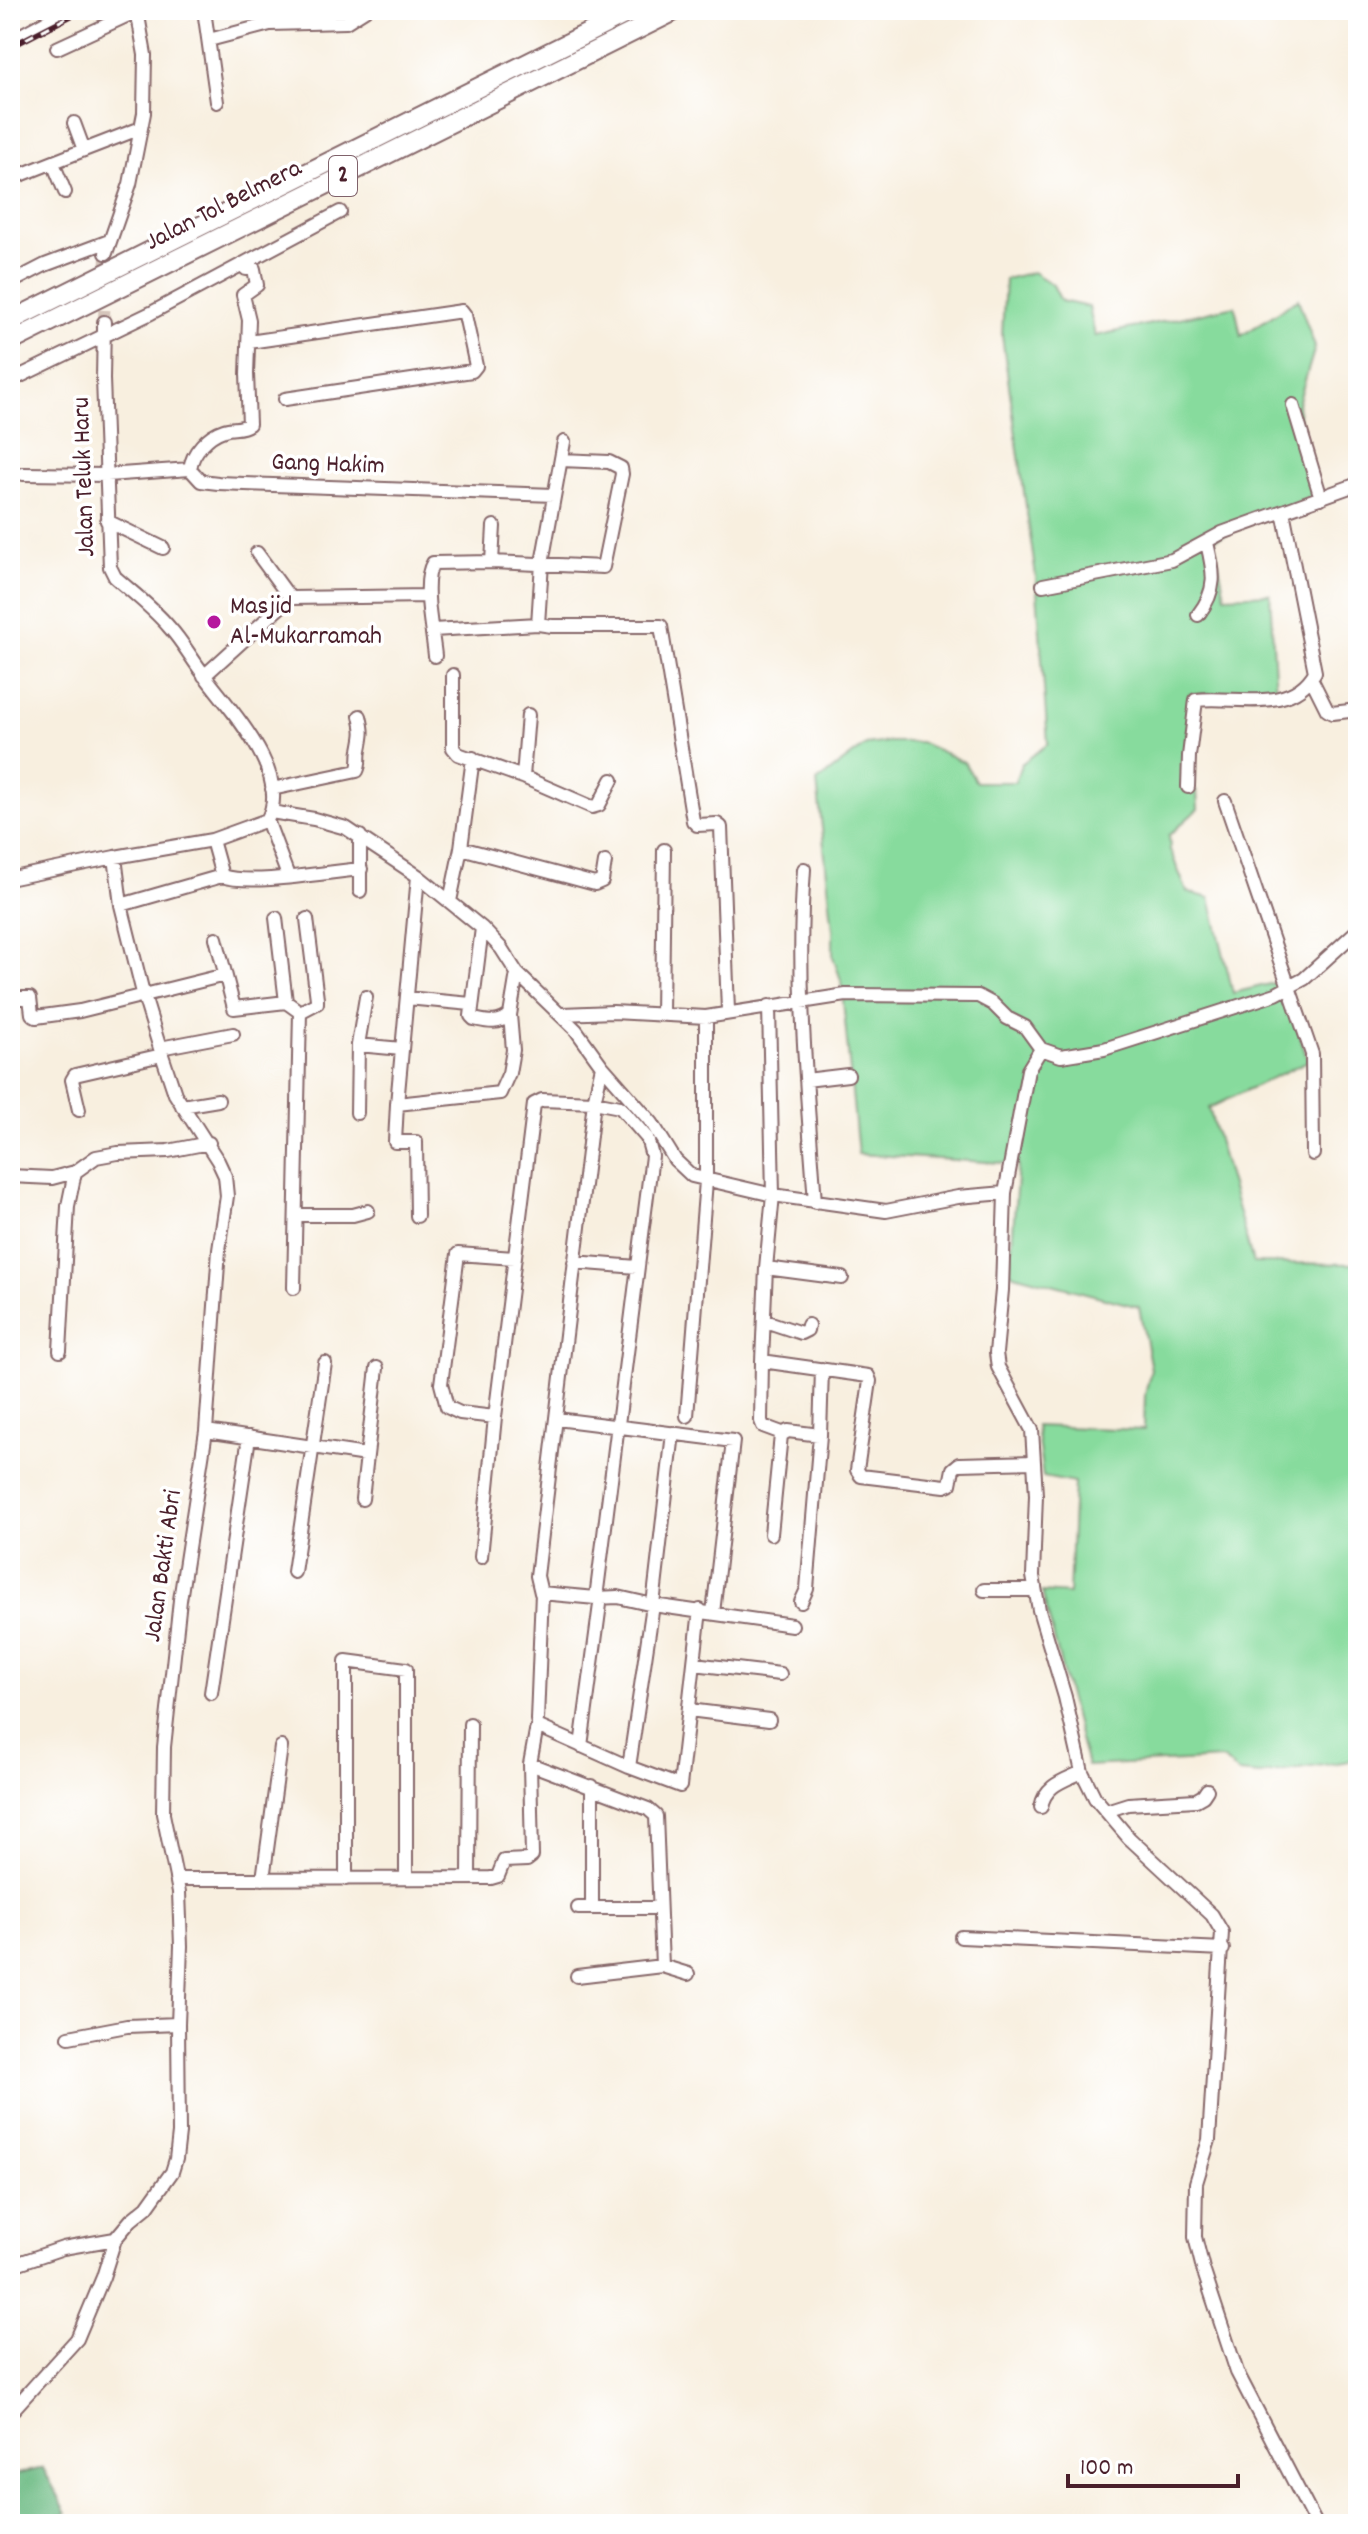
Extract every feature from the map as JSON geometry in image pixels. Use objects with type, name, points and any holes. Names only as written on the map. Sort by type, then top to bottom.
[{"type":"highway","name":"Jalan Tol Belmera","points":[[10,321],[634,10]]},
{"type":"highway","name":"Jalan Tol Belmera","points":[[10,342],[677,10]]},
{"type":"street","points":[[10,41],[67,10]]},
{"type":"street","points":[[204,10],[217,102]]},
{"type":"street","points":[[209,40],[270,24],[346,22],[365,10]]},
{"type":"street","points":[[10,283],[45,265],[108,247],[130,184],[141,128],[145,55],[137,11],[57,48]]},
{"type":"street","points":[[74,123],[84,150]]},
{"type":"street","points":[[13,178],[141,128]]},
{"type":"street","points":[[53,163],[65,192]]},
{"type":"street","points":[[10,381],[104,329],[242,264],[340,212]]},
{"type":"street","points":[[190,469],[193,456],[202,444],[221,431],[246,428],[249,424],[249,342],[243,295],[257,285],[253,267],[246,269],[242,264]]},
{"type":"street","points":[[249,342],[462,311],[465,315],[476,366],[472,371],[285,399]]},
{"type":"street","name":"Jalan Teluk Haru","points":[[104,329],[108,558],[115,577],[171,628],[254,739],[272,789],[274,802],[269,816]]},
{"type":"street","points":[[1293,405],[1321,498]]},
{"type":"street","points":[[538,624],[542,563],[564,442]]},
{"type":"street","points":[[435,656],[428,596],[433,563],[542,563],[603,567],[622,474],[616,464],[561,460]]},
{"type":"street","name":"Gang Hakim","points":[[23,474],[107,475],[190,469],[201,481],[218,483],[554,495]]},
{"type":"street","points":[[1043,585],[1172,560],[1222,533],[1358,484]]},
{"type":"street","points":[[1188,787],[1196,700],[1276,700],[1297,690],[1315,672],[1283,511]]},
{"type":"street","points":[[107,521],[163,548]]},
{"type":"street","points":[[492,562],[494,526]]},
{"type":"street","points":[[1198,615],[1210,600],[1214,584],[1207,543]]},
{"type":"street","points":[[257,553],[290,598]]},
{"type":"street","points":[[204,676],[290,598],[428,596]]},
{"type":"street","points":[[433,630],[538,624],[661,626],[693,821],[697,825],[717,824],[721,827],[728,1011]]},
{"type":"street","points":[[453,675],[453,748],[458,754],[595,807],[612,780]]},
{"type":"street","points":[[1311,678],[1327,710],[1332,713],[1358,710]]},
{"type":"street","points":[[523,777],[528,715]]},
{"type":"street","points":[[272,789],[357,771],[360,766],[359,751],[365,736],[360,716]]},
{"type":"street","points":[[450,901],[461,848],[473,758]]},
{"type":"street","points":[[1225,801],[1312,1054],[1313,1154]]},
{"type":"street","points":[[269,816],[288,876]]},
{"type":"street","points":[[10,876],[13,878],[212,840],[269,816],[331,823],[360,836],[418,876],[482,928],[501,948],[517,973],[562,1014],[652,1123],[682,1168],[706,1181],[773,1195],[886,1211],[958,1197],[1005,1193]]},
{"type":"street","points":[[360,836],[360,891]]},
{"type":"street","points":[[212,840],[222,876]]},
{"type":"street","points":[[461,848],[595,884],[602,881],[605,862]]},
{"type":"street","points":[[662,1015],[664,850]]},
{"type":"street","name":"Jalan Bakti Abri","points":[[10,2413],[77,2339],[115,2239],[162,2187],[176,2159],[179,2133],[181,1946],[176,1879],[163,1814],[164,1747],[180,1600],[206,1431],[219,1250],[227,1196],[225,1176],[209,1143],[175,1094],[161,1052],[121,905],[115,857]]},
{"type":"street","points":[[121,905],[222,876],[234,880],[361,869]]},
{"type":"street","points":[[804,869],[800,927],[815,1202]]},
{"type":"street","points":[[417,1216],[416,1142],[395,1142],[418,876]]},
{"type":"street","points":[[276,918],[286,1002]]},
{"type":"street","points":[[300,1012],[317,1003],[307,919]]},
{"type":"street","points":[[482,928],[471,1016],[497,1023],[510,1015]]},
{"type":"street","points":[[562,1014],[613,1012],[706,1017],[728,1011],[846,995],[978,996],[1025,1027],[1041,1049],[1061,1056],[1104,1049],[1290,988],[1358,930]]},
{"type":"street","points":[[216,938],[232,1005],[238,1009],[286,1002],[300,1012]]},
{"type":"street","points":[[397,1104],[500,1093],[509,1073],[513,1050],[510,1015],[517,973]]},
{"type":"street","points":[[10,998],[30,998],[32,1014],[36,1017],[80,1011],[225,975]]},
{"type":"street","points":[[357,1113],[358,1045],[366,997]]},
{"type":"street","points":[[407,998],[471,1004]]},
{"type":"street","points":[[769,1006],[773,1195],[766,1268],[761,1421],[763,1426],[782,1433],[793,1431],[820,1435]]},
{"type":"street","points":[[294,1288],[300,1012]]},
{"type":"street","points":[[687,1416],[706,1181],[706,1017]]},
{"type":"street","points":[[79,1110],[72,1080],[75,1075],[233,1034]]},
{"type":"street","points":[[358,1045],[402,1049]]},
{"type":"street","points":[[1041,1049],[1028,1070],[1005,1193],[1002,1290],[996,1353],[998,1367],[1030,1424],[1036,1495],[1035,1590],[1082,1772],[1095,1798],[1129,1838],[1212,1915],[1222,1932],[1209,2140],[1196,2183],[1195,2237],[1237,2372],[1316,2524]]},
{"type":"street","points":[[602,1066],[594,1102],[574,1262],[537,1576],[538,1589],[598,1598],[618,1597],[792,1625]]},
{"type":"street","points":[[806,1080],[848,1075]]},
{"type":"street","points":[[182,1106],[218,1100]]},
{"type":"street","points":[[481,1557],[534,1104],[542,1100],[594,1102],[624,1109],[647,1138],[651,1149],[616,1426],[581,1746]]},
{"type":"street","points":[[10,1176],[52,1178],[75,1172],[96,1157],[168,1151],[209,1143]]},
{"type":"street","points":[[60,1351],[68,1206],[75,1172]]},
{"type":"street","points":[[296,1215],[353,1215],[368,1211]]},
{"type":"street","points":[[495,1417],[460,1413],[447,1407],[441,1384],[458,1254],[514,1258]]},
{"type":"street","points":[[574,1262],[637,1267]]},
{"type":"street","points":[[766,1268],[842,1278]]},
{"type":"street","points":[[765,1321],[801,1333],[807,1330],[808,1325]]},
{"type":"street","points":[[762,1361],[865,1374],[870,1381],[857,1470],[861,1476],[945,1486],[950,1484],[953,1469],[959,1464],[1033,1462]]},
{"type":"street","points":[[294,1572],[325,1363]]},
{"type":"street","points":[[362,1499],[377,1368]]},
{"type":"street","points":[[801,1602],[807,1589],[820,1435],[822,1369]]},
{"type":"street","points":[[557,1419],[733,1441],[713,1613]]},
{"type":"street","points":[[206,1431],[366,1455]]},
{"type":"street","points":[[629,1767],[653,1605],[673,1433]]},
{"type":"street","points":[[771,1534],[782,1433]]},
{"type":"street","points":[[211,1693],[249,1437]]},
{"type":"street","points":[[984,1590],[1035,1590]]},
{"type":"street","points":[[537,1720],[542,1592]]},
{"type":"street","points":[[176,1879],[498,1876],[502,1873],[504,1861],[527,1860],[532,1856],[530,1764],[537,1726],[680,1786],[700,1610]]},
{"type":"street","points":[[346,1879],[346,1661],[406,1669],[406,1878]]},
{"type":"street","points":[[694,1664],[780,1674]]},
{"type":"street","points":[[689,1710],[769,1720]]},
{"type":"street","points":[[469,1878],[470,1724]]},
{"type":"street","points":[[263,1879],[281,1747]]},
{"type":"street","points":[[530,1764],[648,1809],[656,1816],[662,1966]]},
{"type":"street","points":[[1041,1807],[1050,1787],[1082,1772]]},
{"type":"street","points":[[592,1786],[592,1908]]},
{"type":"street","points":[[1106,1811],[1128,1804],[1196,1800],[1207,1790]]},
{"type":"street","points":[[578,1908],[659,1908]]},
{"type":"street","points":[[961,1937],[1223,1949]]},
{"type":"street","points":[[577,1976],[662,1966],[688,1974]]},
{"type":"street","points":[[69,2037],[127,2026],[178,2024]]},
{"type":"street","points":[[10,2266],[63,2248],[115,2239]]},
{"type":"green space","points":[[1033,272],[1053,285],[1061,301],[1089,307],[1095,336],[1235,306],[1241,336],[1298,299],[1315,347],[1297,407],[1314,495],[1214,539],[1225,596],[1270,594],[1276,693],[1189,694],[1186,790],[1197,791],[1198,809],[1169,835],[1170,850],[1187,892],[1210,898],[1233,993],[1282,981],[1308,1061],[1209,1108],[1253,1263],[1358,1264],[1358,1753],[1349,1761],[1260,1775],[1238,1773],[1223,1759],[1087,1766],[1042,1592],[1069,1594],[1074,1483],[1043,1477],[1036,1426],[1144,1430],[1145,1395],[1151,1369],[1139,1307],[1010,1273],[1018,1164],[858,1154],[841,980],[833,957],[833,930],[817,782],[866,745],[920,742],[964,762],[976,782],[1015,782],[1021,764],[1048,744],[1036,577],[1002,336],[1005,279]]},
{"type":"green space","points":[[43,2468],[67,2513],[32,2524],[10,2524],[10,2476]]},
{"type":"tunnel","points":[[104,322],[106,253]]},
{"type":"railway","points":[[10,47],[82,10]]},
{"type":"place","name":"Masjid Al-Mukarramah","points":[[214,622]]}]
